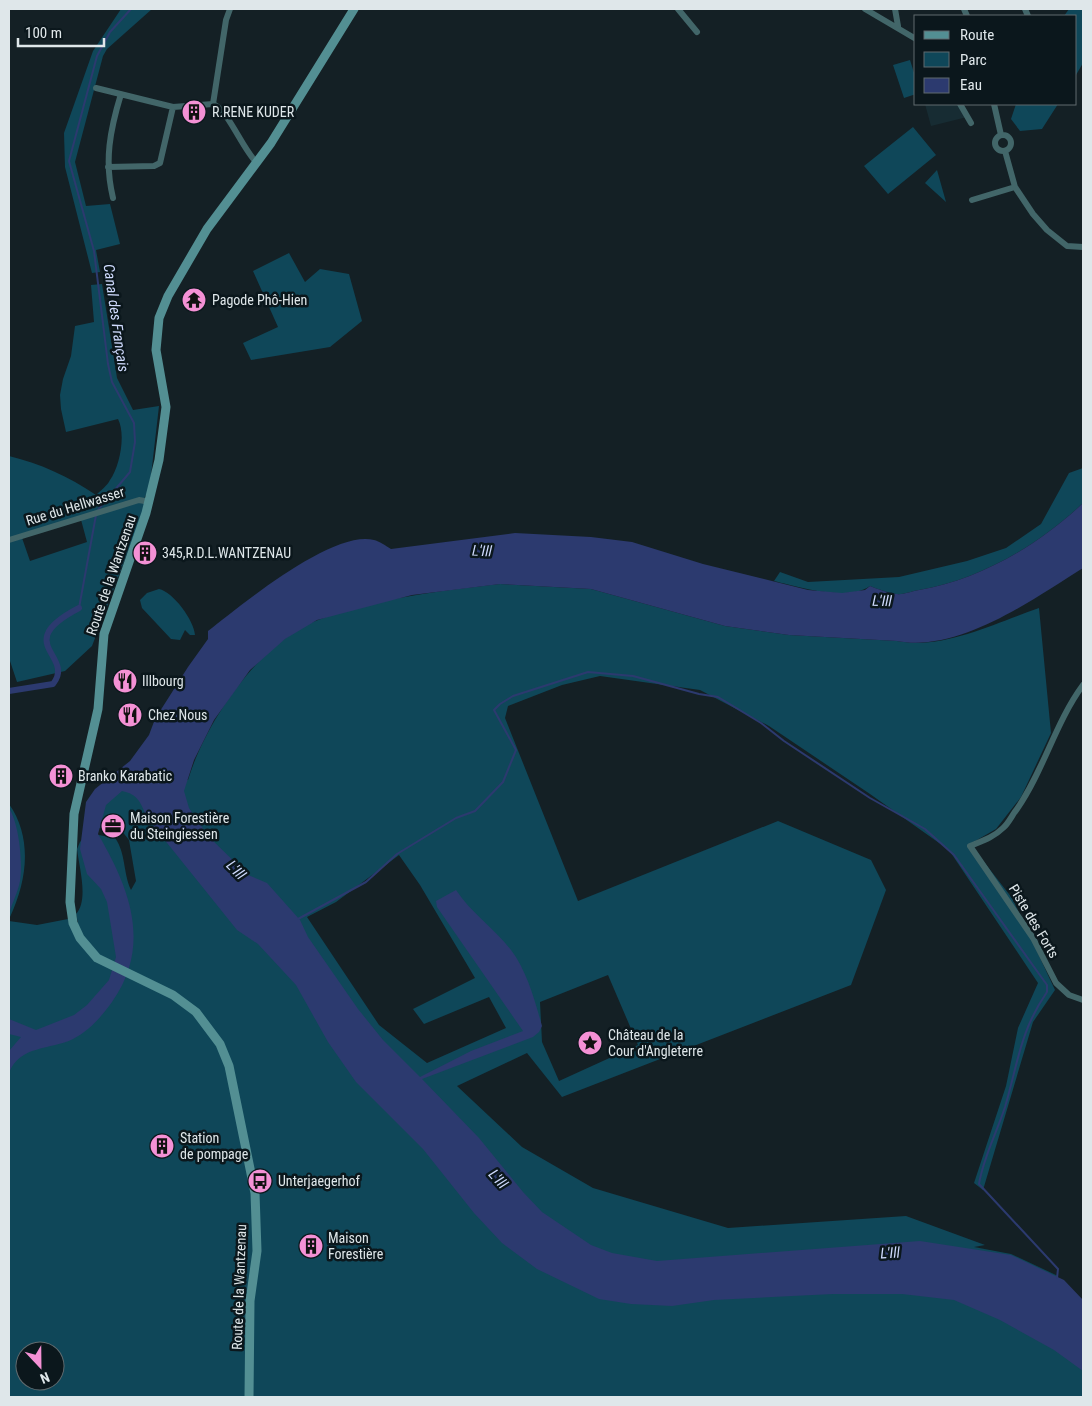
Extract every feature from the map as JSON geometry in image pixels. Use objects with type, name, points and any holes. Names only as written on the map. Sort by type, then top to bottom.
[{"type":"main road","name":"Route de la Wantzenau","points":[[249,1397],[250,1301],[256,1251],[255,1193],[228,1066],[220,1044],[196,1012],[173,995],[97,958],[84,944],[76,931],[72,916],[70,892],[74,814],[98,709],[104,634],[150,502],[156,476],[165,420],[165,394],[156,350],[159,318],[168,296],[207,229],[271,143],[354,9]]},
{"type":"street","points":[[212,104],[226,20],[230,9]]},
{"type":"street","points":[[678,9],[697,32]]},
{"type":"street","points":[[866,9],[898,26],[914,38]]},
{"type":"street","points":[[895,9],[898,26]]},
{"type":"street","points":[[96,88],[173,107],[212,104],[221,109],[246,152],[256,162]]},
{"type":"street","points":[[113,198],[108,167],[108,144],[121,94]]},
{"type":"street","points":[[961,105],[971,123]]},
{"type":"street","points":[[994,105],[1001,135]]},
{"type":"street","points":[[108,167],[157,165],[161,160],[173,107]]},
{"type":"street","points":[[1001,135],[1006,135],[1011,141],[1009,149],[1005,151],[1000,151],[995,145],[997,138],[1001,135]]},
{"type":"street","points":[[1005,151],[1015,188],[1047,230],[1066,246],[1083,247]]},
{"type":"street","points":[[972,200],[1015,188]]},
{"type":"street","name":"Rue du Hellwasser","points":[[9,540],[139,500],[150,502]]},
{"type":"street","name":"Piste des Forts","points":[[1083,685],[1062,720],[1028,793],[1004,827],[988,838],[970,846],[1033,938],[1056,983],[1069,995],[1083,1000]]},
{"type":"shaded area","points":[[925,105],[959,105],[967,117],[931,126]]},
{"type":"green space","points":[[121,9],[152,9],[107,49],[103,56],[75,162],[86,206],[110,204],[120,244],[96,250],[100,272],[92,273],[65,167],[64,133],[93,51]]},
{"type":"green space","points":[[1069,9],[1083,9],[1083,63],[1077,73],[1077,15],[1065,15]]},
{"type":"green space","points":[[910,60],[914,73],[914,95],[904,98],[893,65]]},
{"type":"green space","points":[[1016,105],[1057,105],[1042,129],[1020,131],[1011,119]]},
{"type":"green space","points":[[913,127],[936,155],[888,194],[864,166]]},
{"type":"green space","points":[[937,170],[946,202],[925,183]]},
{"type":"green space","points":[[289,253],[305,282],[320,269],[349,274],[362,321],[330,347],[251,360],[243,343],[278,327],[253,271]]},
{"type":"green space","points":[[102,284],[117,378],[133,410],[159,406],[149,493],[145,496],[143,512],[92,646],[65,671],[17,682],[9,658],[9,456],[54,471],[96,495],[114,474],[121,450],[122,433],[118,419],[66,432],[61,409],[60,395],[71,356],[75,326],[94,322],[91,285]],"holes":[[[80,516],[87,542],[30,561],[21,535]]]},
{"type":"green space","points":[[1083,468],[1083,503],[1028,546],[986,569],[964,578],[899,594],[886,592],[870,586],[861,591],[849,593],[823,592],[774,581],[780,572],[808,582],[899,577],[967,561],[1006,548],[1041,524],[1069,473]]},
{"type":"green space","points":[[500,584],[591,589],[725,626],[789,635],[915,643],[932,642],[969,634],[1039,608],[1051,733],[1021,797],[996,829],[970,844],[1012,898],[1055,990],[1033,1022],[983,1190],[974,1183],[1006,1086],[1018,1028],[1038,983],[949,850],[769,726],[700,690],[600,676],[562,685],[508,706],[505,718],[578,901],[778,821],[871,860],[886,890],[851,985],[562,1097],[527,1053],[457,1086],[522,1147],[593,1188],[728,1228],[906,1216],[985,1245],[974,1247],[1011,1254],[1058,1276],[1044,1312],[1083,1343],[1083,1397],[9,1397],[9,921],[37,925],[68,919],[70,926],[78,923],[76,914],[80,908],[83,892],[77,849],[88,833],[115,838],[121,850],[131,890],[136,881],[129,840],[121,830],[88,827],[97,789],[188,780],[207,734],[221,710],[255,665],[275,646],[296,631],[340,612],[408,596]],"holes":[[[399,855],[420,885],[475,978],[413,1009],[424,1024],[489,997],[506,1028],[427,1063],[379,1025],[307,917],[336,902]],[[608,975],[638,1045],[559,1081],[542,1042],[540,1002]]]},
{"type":"green space","points":[[159,589],[170,595],[182,608],[191,622],[195,635],[190,635],[185,630],[180,640],[171,639],[142,608],[140,600],[147,593]]},
{"type":"green space","points":[[9,804],[17,817],[22,831],[25,860],[20,889],[10,917]]},
{"type":"water","name":"L'Ill","points":[[1083,503],[1083,568],[1041,595],[994,621],[970,632],[921,643],[789,635],[725,626],[591,589],[500,584],[412,595],[317,620],[285,639],[250,670],[214,720],[194,760],[184,791],[189,808],[208,836],[248,875],[267,883],[300,920],[308,937],[358,1009],[383,1040],[420,1077],[471,1051],[523,1031],[437,907],[436,901],[456,890],[504,942],[517,958],[530,986],[542,1026],[539,1032],[533,1037],[422,1079],[479,1138],[523,1192],[542,1212],[591,1245],[612,1253],[657,1261],[920,1241],[1011,1255],[1064,1280],[1083,1300],[1083,1371],[1054,1350],[1000,1320],[954,1300],[902,1294],[833,1294],[714,1300],[672,1306],[631,1304],[599,1299],[537,1269],[502,1243],[474,1213],[423,1149],[356,1082],[328,1042],[296,985],[258,944],[237,930],[147,818],[138,800],[127,792],[122,791],[106,805],[98,834],[119,875],[132,917],[134,938],[131,959],[124,981],[112,1002],[95,1023],[84,1032],[73,1039],[20,1057],[9,1073],[9,1051],[21,1037],[9,1034],[9,1019],[36,1030],[74,1015],[87,1005],[109,980],[116,957],[107,902],[101,889],[87,874],[80,849],[86,802],[95,789],[130,761],[149,735],[155,719],[208,639],[208,631],[264,588],[312,557],[335,546],[356,540],[374,540],[391,549],[515,533],[591,537],[632,542],[703,564],[808,590],[842,593],[865,590],[870,586],[886,592],[899,594],[941,585],[986,569],[1028,546]]},
{"type":"water","points":[[9,808],[18,833],[21,873],[9,914]]},
{"type":"waterway","name":"Canal des Français","points":[[97,511],[130,472],[135,442],[134,423],[112,382],[108,364],[94,251],[69,161],[97,56],[110,32],[131,9]]},
{"type":"waterway","name":"Canal des Français","points":[[79,608],[96,515]]},
{"type":"waterway","name":"Canal des Français","points":[[9,691],[53,684],[58,674],[57,665],[47,640],[49,631],[59,620],[79,608]]},
{"type":"waterway","points":[[298,919],[366,882],[397,854],[456,818],[475,811],[503,782],[516,750],[494,710],[513,696],[588,672],[633,676],[699,694],[718,697],[761,723],[784,741],[870,798],[925,829],[954,855],[1047,985],[1047,992],[1025,1034],[1005,1107],[987,1155],[979,1184],[1058,1269],[1057,1278]]},
{"type":"place","name":"R.RENE KUDER","points":[[194,112]]},
{"type":"place","name":"Pagode Phô-Hien","points":[[194,300]]},
{"type":"place","name":"345,R.D.L.WANTZENAU","points":[[145,553]]},
{"type":"place","name":"Illbourg","points":[[125,681]]},
{"type":"place","name":"Chez Nous","points":[[130,715]]},
{"type":"place","name":"Branko Karabatic","points":[[61,776]]},
{"type":"place","name":"Maison Forestière du Steingiessen","points":[[113,826]]},
{"type":"place","name":"Château de la Cour d'Angleterre","points":[[590,1043]]},
{"type":"place","name":"Station de pompage","points":[[162,1146]]},
{"type":"place","name":"Unterjaegerhof","points":[[260,1181]]},
{"type":"place","name":"Maison Forestière","points":[[311,1246]]}]
